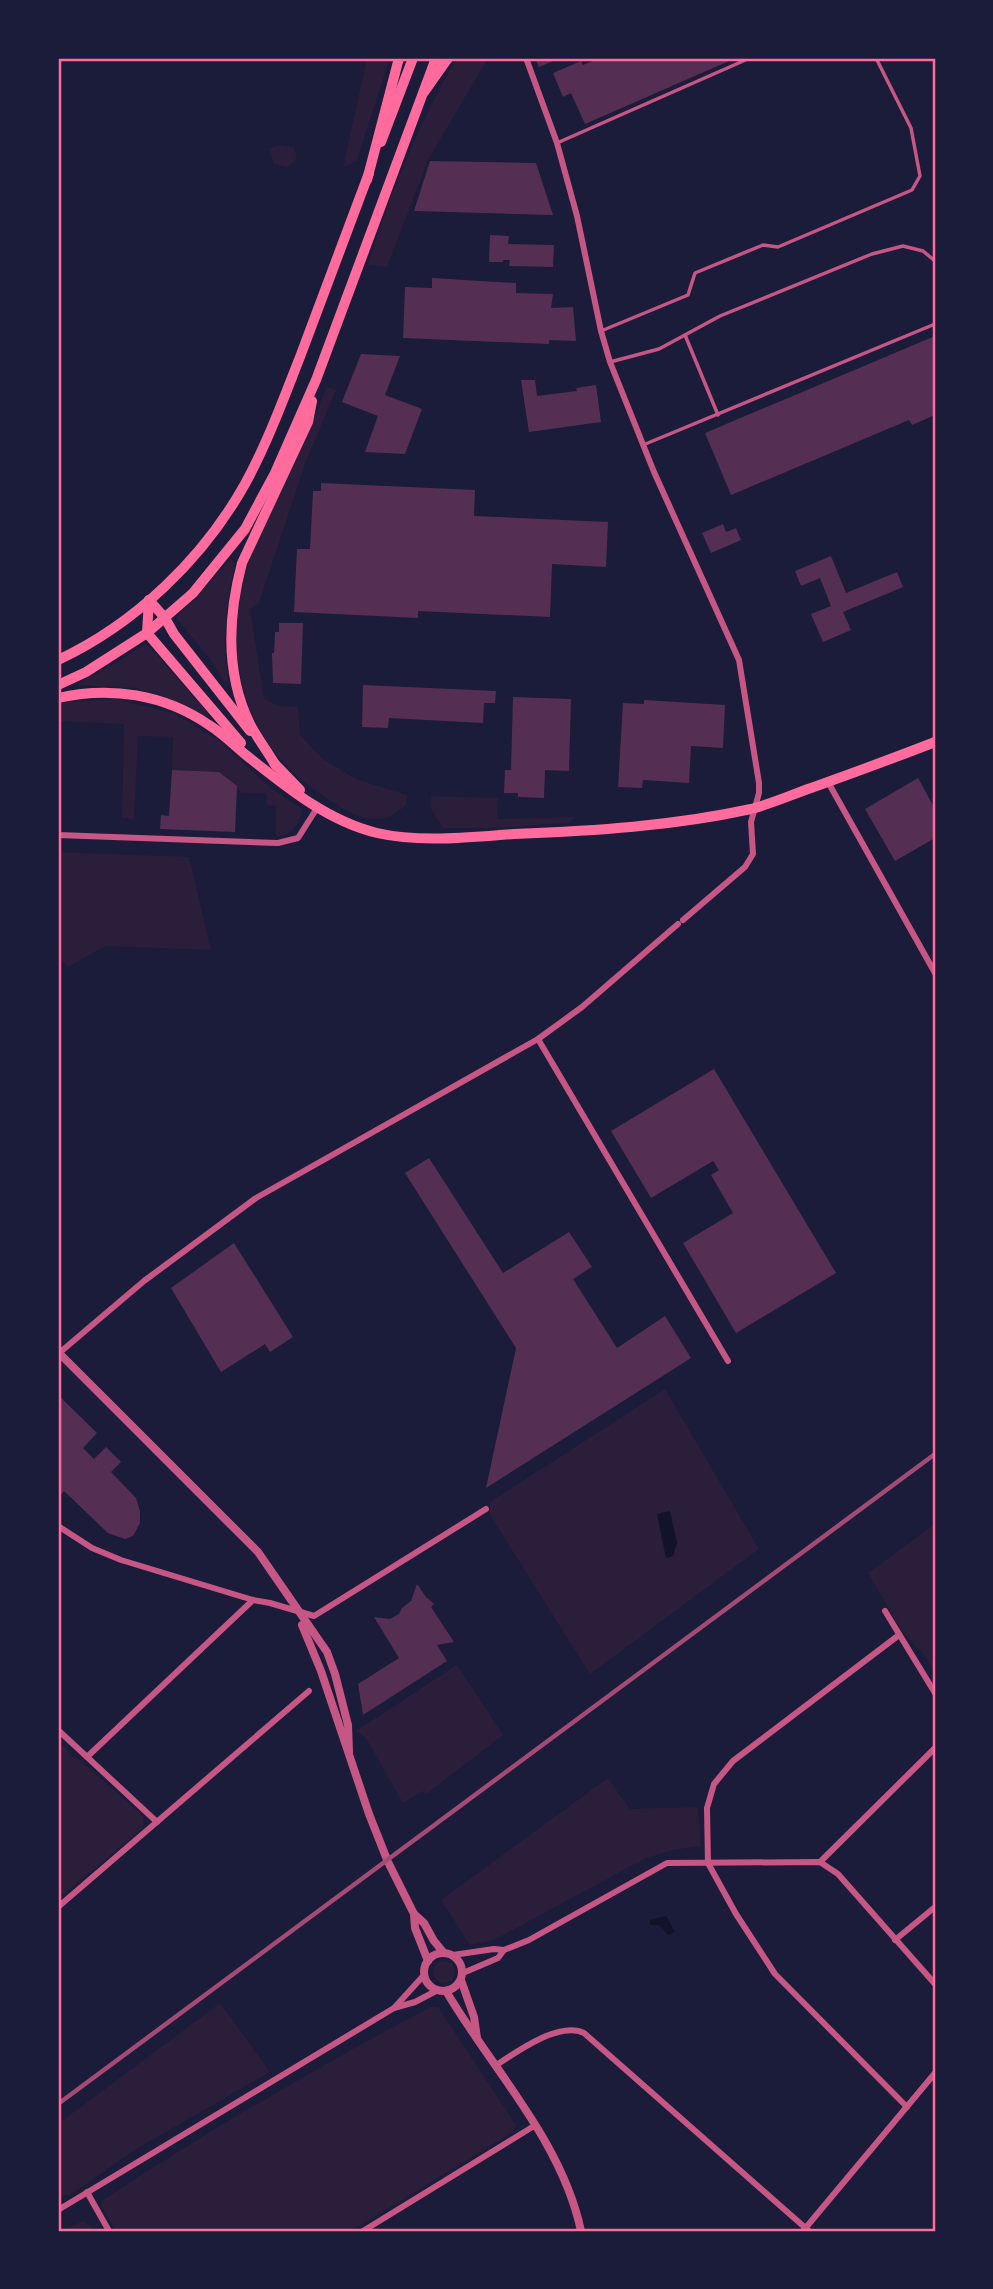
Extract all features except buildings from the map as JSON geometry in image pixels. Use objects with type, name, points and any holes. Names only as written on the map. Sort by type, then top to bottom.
[{"type":"highway","points":[[367,180],[399,58]]},
{"type":"highway","points":[[424,92],[448,58]]},
{"type":"main road","points":[[58,660],[110,631],[171,580],[223,518],[244,485],[283,400],[413,58]]},
{"type":"main road","points":[[58,685],[86,672],[147,633],[165,618],[210,574],[245,529],[275,473],[316,380],[436,58]]},
{"type":"main road","points":[[274,771],[250,723],[236,685],[232,662],[232,617],[242,563],[308,422],[316,380]]},
{"type":"main road","points":[[149,600],[165,618],[274,771]]},
{"type":"main road","points":[[149,600],[147,633],[230,733],[317,808],[376,833],[455,838],[676,823],[754,808],[935,742]]},
{"type":"main road","points":[[58,698],[100,691],[133,694],[164,702],[183,709],[210,725],[274,771]]},
{"type":"street","points":[[478,2038],[461,1965],[434,1941],[424,1923],[414,1914],[388,1862],[321,1671],[297,1612],[258,1552],[58,1353],[144,1281],[256,1198],[538,1038],[582,1007],[745,867],[753,854],[751,822],[759,783],[739,660],[643,445],[610,362],[577,216],[556,143],[526,58]]},
{"type":"street","points":[[828,782],[935,973]]},
{"type":"street","points":[[58,835],[278,843],[298,838],[317,808]]},
{"type":"street","points":[[538,1038],[728,1362]]},
{"type":"street","points":[[58,1526],[92,1548],[121,1560],[314,1616],[486,1509]]},
{"type":"street","points":[[88,1756],[253,1600]]},
{"type":"street","points":[[885,1611],[935,1693]]},
{"type":"street","points":[[899,1635],[733,1761],[715,1784],[707,1808],[708,1863],[736,1914],[775,1974],[907,2108]]},
{"type":"street","points":[[58,1907],[309,1690]]},
{"type":"street","points":[[58,1730],[157,1822]]},
{"type":"street","points":[[820,1862],[935,1748]]},
{"type":"street","points":[[58,2210],[394,2008],[453,1989],[462,1977],[498,1958],[505,1950],[540,1934],[667,1863],[820,1862],[838,1874],[935,1984]]},
{"type":"street","points":[[895,1940],[935,1908]]},
{"type":"street","points":[[414,1914],[415,1928],[428,1961]]},
{"type":"street","points":[[394,2008],[424,1975],[428,1961],[435,1955],[505,1950]]},
{"type":"street","points":[[424,1975],[430,1986],[442,1991],[478,2038],[534,2126],[565,2178],[582,2231]]},
{"type":"street","points":[[495,2066],[524,2048],[566,2030],[576,2029],[807,2230],[935,2073]]},
{"type":"street","points":[[362,2231],[534,2126]]},
{"type":"street","points":[[87,2192],[109,2231]]},
{"type":"lane","points":[[556,143],[750,58]]},
{"type":"lane","points":[[601,331],[688,295],[695,273],[763,245],[778,247],[912,190],[920,176],[911,128],[876,58]]},
{"type":"lane","points":[[610,362],[659,349],[720,316],[872,254],[903,246],[923,251],[935,261]]},
{"type":"lane","points":[[643,445],[935,324]]},
{"type":"lane","points":[[685,335],[718,415]]},
{"type":"shaded area","points":[[367,58],[390,58],[357,160],[343,168]]},
{"type":"shaded area","points":[[457,58],[488,58],[428,160],[387,267],[368,265],[406,158]]},
{"type":"shaded area","points":[[280,145],[294,147],[297,159],[288,167],[274,164],[269,148]]},
{"type":"shaded area","points":[[327,387],[336,390],[306,461],[259,603],[250,609],[264,698],[276,705],[298,707],[300,735],[323,759],[356,779],[407,795],[406,805],[396,813],[378,819],[360,816],[331,801],[300,778],[275,752],[256,723],[244,692],[238,659],[237,624],[242,588],[255,541],[292,469]]},
{"type":"shaded area","points":[[231,559],[235,563],[226,622],[228,682],[225,683],[211,660],[176,618]]},
{"type":"shaded area","points":[[146,643],[209,714],[205,717],[166,697],[135,688],[75,685]]},
{"type":"shaded area","points":[[115,699],[174,713],[221,742],[267,785],[302,809],[297,824],[290,832],[276,836],[276,806],[267,805],[266,793],[242,793],[219,772],[172,770],[173,737],[138,736],[134,819],[122,818],[124,724],[58,721],[58,703]]},
{"type":"shaded area","points":[[431,796],[498,798],[497,819],[574,817],[570,822],[505,828],[443,828],[430,807]]},
{"type":"shaded area","points":[[58,852],[189,857],[211,950],[105,946],[68,967],[58,956]]},
{"type":"shaded area","points":[[665,1389],[759,1549],[590,1674],[490,1515],[490,1502]]},
{"type":"shaded area","points":[[670,1511],[677,1543],[673,1556],[666,1558],[657,1514]]},
{"type":"shaded area","points":[[935,1524],[935,1674],[925,1656],[902,1631],[868,1573]]},
{"type":"shaded area","points":[[457,1665],[503,1735],[426,1794],[423,1791],[403,1803],[366,1738],[356,1731]]},
{"type":"shaded area","points":[[58,1741],[73,1758],[75,1756],[143,1816],[143,1828],[58,1899]]},
{"type":"shaded area","points":[[608,1778],[630,1809],[698,1807],[701,1846],[646,1858],[494,1940],[470,1945],[441,1900]]},
{"type":"shaded area","points":[[666,1916],[675,1932],[668,1935],[659,1925],[650,1925],[650,1920]]},
{"type":"shaded area","points":[[444,1961],[452,1964],[455,1972],[452,1980],[444,1983],[436,1980],[433,1972],[436,1964]]},
{"type":"shaded area","points":[[220,2003],[270,2072],[133,2151],[68,2197],[65,2194],[58,2199],[58,2124]]},
{"type":"shaded area","points":[[430,2007],[438,2007],[516,2125],[513,2132],[351,2231],[116,2231],[101,2206],[103,2200],[264,2100]]},
{"type":"shaded area","points":[[83,2221],[95,2231],[61,2231]]},
{"type":"railway","points":[[58,2104],[935,1454]]}]
